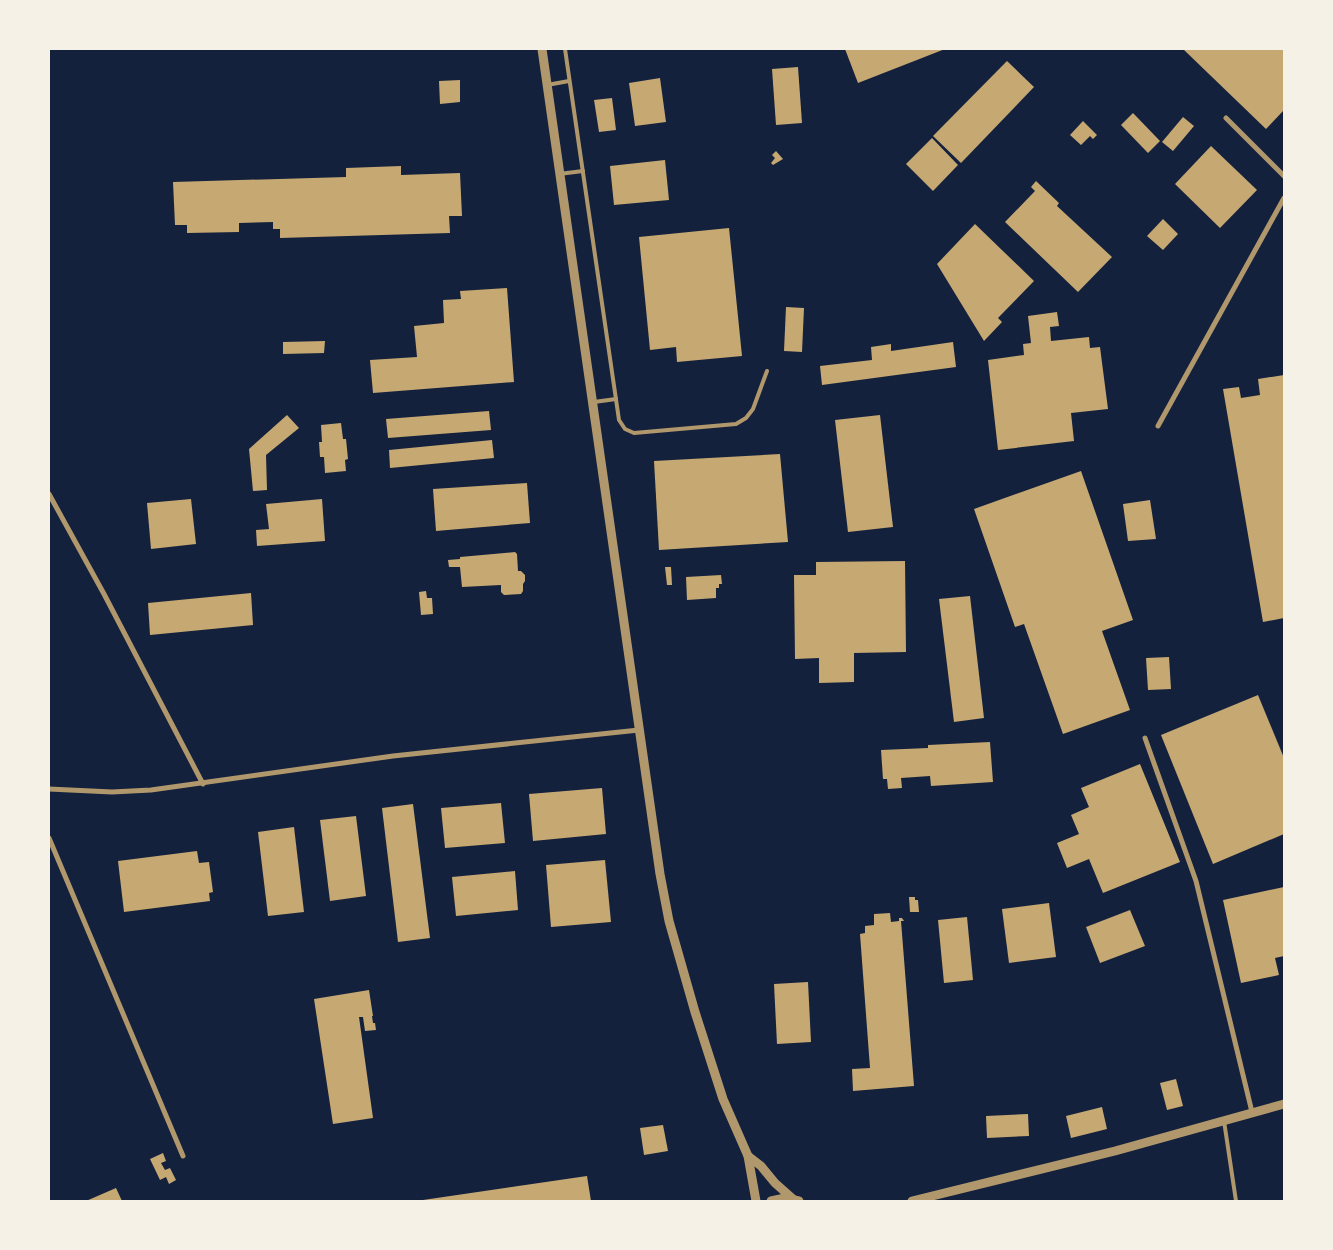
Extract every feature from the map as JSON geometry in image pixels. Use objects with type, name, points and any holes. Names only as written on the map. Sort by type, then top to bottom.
[{"type":"street","points":[[542,49],[660,874],[669,921],[695,1012],[723,1099],[748,1156],[756,1201]]},
{"type":"street","points":[[1226,118],[1284,176]]},
{"type":"street","points":[[1158,426],[1284,198]]},
{"type":"street","points":[[49,494],[204,784]]},
{"type":"street","points":[[49,789],[112,792],[152,790],[393,756],[639,730]]},
{"type":"street","points":[[1145,738],[1196,881],[1252,1112]]},
{"type":"street","points":[[49,838],[183,1156]]},
{"type":"street","points":[[912,1201],[1115,1151],[1284,1104]]},
{"type":"street","points":[[748,1156],[761,1166],[774,1183],[796,1200]]},
{"type":"street","points":[[771,1201],[785,1198],[796,1200]]},
{"type":"lane","points":[[565,49],[619,420],[625,429],[634,432],[736,424],[746,418],[753,409],[767,371]]},
{"type":"lane","points":[[547,85],[570,81]]},
{"type":"lane","points":[[560,174],[582,171]]},
{"type":"lane","points":[[592,402],[616,399]]},
{"type":"lane","points":[[1224,1121],[1236,1201]]},
{"type":"building","points":[[845,49],[945,49],[858,83]]},
{"type":"building","points":[[1183,49],[1282,49],[1284,51],[1284,110],[1266,129]]},
{"type":"building","points":[[1007,61],[1034,87],[961,163],[933,136]]},
{"type":"building","points":[[798,67],[802,123],[776,125],[772,69]]},
{"type":"building","points":[[660,78],[666,122],[635,126],[629,83]]},
{"type":"building","points":[[460,80],[460,102],[440,104],[439,81]]},
{"type":"building","points":[[612,98],[616,130],[599,132],[594,100]]},
{"type":"building","points":[[1133,113],[1160,141],[1148,153],[1121,125]]},
{"type":"building","points":[[1183,117],[1194,126],[1173,151],[1162,142]]},
{"type":"building","points":[[1083,121],[1097,135],[1093,139],[1090,136],[1081,145],[1070,135]]},
{"type":"building","points":[[932,138],[958,165],[933,191],[906,164]]},
{"type":"building","points":[[1211,146],[1257,190],[1220,228],[1175,184]]},
{"type":"building","points":[[776,151],[783,159],[773,165],[771,163],[775,158],[772,155]]},
{"type":"building","points":[[665,160],[669,200],[614,205],[610,166]]},
{"type":"building","points":[[401,166],[401,175],[460,173],[462,216],[449,216],[450,233],[280,238],[280,229],[273,229],[273,222],[239,223],[239,232],[187,233],[187,225],[175,225],[173,182],[346,177],[346,168]]},
{"type":"building","points":[[1036,181],[1059,203],[1057,206],[1112,257],[1078,292],[1005,222],[1035,191],[1031,187]]},
{"type":"building","points":[[1163,219],[1178,234],[1163,250],[1147,236]]},
{"type":"building","points":[[975,224],[1034,281],[998,318],[1002,322],[984,341],[937,264]]},
{"type":"building","points":[[729,228],[742,356],[677,362],[676,347],[650,350],[639,237]]},
{"type":"building","points":[[507,288],[514,382],[373,393],[370,360],[417,357],[414,326],[444,323],[443,300],[461,299],[460,291]]},
{"type":"building","points":[[786,307],[804,308],[802,352],[784,351]]},
{"type":"building","points":[[1057,312],[1059,326],[1050,327],[1051,341],[1089,337],[1090,348],[1100,347],[1108,409],[1071,413],[1074,441],[998,450],[988,360],[1024,355],[1023,344],[1031,343],[1028,316]]},
{"type":"building","points":[[325,341],[324,353],[283,354],[283,342]]},
{"type":"building","points":[[953,342],[956,367],[822,385],[820,366],[872,360],[871,347],[891,344],[891,351]]},
{"type":"building","points":[[1284,375],[1284,618],[1263,622],[1223,389],[1239,387],[1241,398],[1260,395],[1258,379]]},
{"type":"building","points":[[489,411],[491,430],[388,438],[386,419]]},
{"type":"building","points":[[287,415],[299,428],[266,455],[267,490],[253,491],[249,449]]},
{"type":"building","points":[[880,415],[893,527],[848,532],[835,420]]},
{"type":"building","points":[[341,423],[343,439],[346,439],[348,459],[345,460],[346,471],[325,473],[324,457],[320,457],[319,442],[322,442],[321,425]]},
{"type":"building","points":[[492,440],[494,458],[390,468],[389,450]]},
{"type":"building","points":[[780,454],[788,542],[659,550],[654,461]]},
{"type":"building","points":[[1081,471],[1133,620],[1102,631],[1130,710],[1063,734],[1024,624],[1015,627],[974,509]]},
{"type":"building","points":[[527,483],[530,523],[436,531],[433,489]]},
{"type":"building","points":[[191,499],[196,544],[151,549],[147,503]]},
{"type":"building","points":[[322,499],[325,541],[257,546],[256,530],[269,529],[266,504]]},
{"type":"building","points":[[1150,500],[1156,539],[1128,541],[1123,504]]},
{"type":"building","points":[[515,552],[517,554],[518,571],[525,575],[521,594],[504,595],[501,592],[501,585],[462,587],[460,567],[449,567],[448,560],[460,559],[460,557]]},
{"type":"building","points":[[905,561],[906,652],[854,653],[854,682],[819,683],[819,658],[795,659],[794,575],[816,575],[816,562]]},
{"type":"building","points":[[665,567],[671,567],[672,585],[667,585]]},
{"type":"building","points":[[721,575],[722,584],[719,584],[719,588],[716,588],[716,598],[687,600],[686,577]]},
{"type":"building","points":[[426,591],[427,598],[432,598],[433,614],[421,615],[419,592]]},
{"type":"building","points":[[251,593],[253,625],[150,635],[148,603]]},
{"type":"building","points":[[970,596],[984,718],[954,722],[939,599]]},
{"type":"building","points":[[1169,657],[1171,689],[1148,690],[1146,658]]},
{"type":"building","points":[[1258,695],[1284,758],[1284,834],[1213,864],[1161,735]]},
{"type":"building","points":[[990,742],[993,782],[931,786],[930,776],[901,778],[902,788],[888,789],[887,779],[883,779],[881,750],[928,748],[928,745]]},
{"type":"building","points":[[1140,764],[1180,862],[1103,893],[1089,859],[1067,868],[1057,843],[1079,834],[1071,815],[1089,807],[1081,788]]},
{"type":"building","points":[[602,788],[606,834],[533,841],[529,794]]},
{"type":"building","points":[[501,803],[505,843],[445,848],[441,808]]},
{"type":"building","points":[[413,804],[430,938],[398,942],[382,808]]},
{"type":"building","points":[[356,816],[366,896],[330,901],[320,820]]},
{"type":"building","points":[[294,827],[304,912],[268,916],[258,832]]},
{"type":"building","points":[[197,851],[199,863],[209,862],[213,892],[209,893],[210,901],[124,912],[118,861]]},
{"type":"building","points":[[605,860],[611,922],[551,927],[546,865]]},
{"type":"building","points":[[515,871],[518,910],[456,916],[452,877]]},
{"type":"building","points":[[1284,887],[1284,956],[1275,958],[1279,975],[1241,983],[1223,900]]},
{"type":"building","points":[[909,897],[915,897],[915,900],[918,900],[919,912],[910,912]]},
{"type":"building","points":[[1049,903],[1056,957],[1009,963],[1002,909]]},
{"type":"building","points":[[1130,910],[1145,946],[1100,963],[1086,927]]},
{"type":"building","points":[[890,913],[891,922],[899,921],[899,918],[902,918],[904,921],[901,921],[914,1086],[853,1091],[852,1069],[870,1068],[860,934],[865,933],[865,926],[874,925],[874,914]]},
{"type":"building","points":[[967,917],[973,980],[944,983],[938,920]]},
{"type":"building","points":[[808,982],[811,1042],[777,1044],[774,984]]},
{"type":"building","points":[[369,990],[373,1023],[375,1023],[376,1030],[365,1031],[363,1017],[359,1017],[373,1118],[333,1124],[314,999]]},
{"type":"building","points":[[1176,1079],[1183,1106],[1167,1110],[1160,1083]]},
{"type":"building","points":[[1102,1107],[1107,1129],[1071,1138],[1066,1116]]},
{"type":"building","points":[[1028,1114],[1029,1136],[987,1138],[986,1116]]},
{"type":"building","points":[[663,1125],[668,1151],[644,1155],[640,1128]]},
{"type":"building","points":[[163,1153],[166,1161],[161,1163],[165,1170],[170,1168],[176,1180],[169,1184],[166,1177],[160,1180],[150,1159]]},
{"type":"building","points":[[587,1176],[591,1201],[423,1201],[423,1200]]},
{"type":"building","points":[[116,1188],[122,1201],[86,1201]]}]
